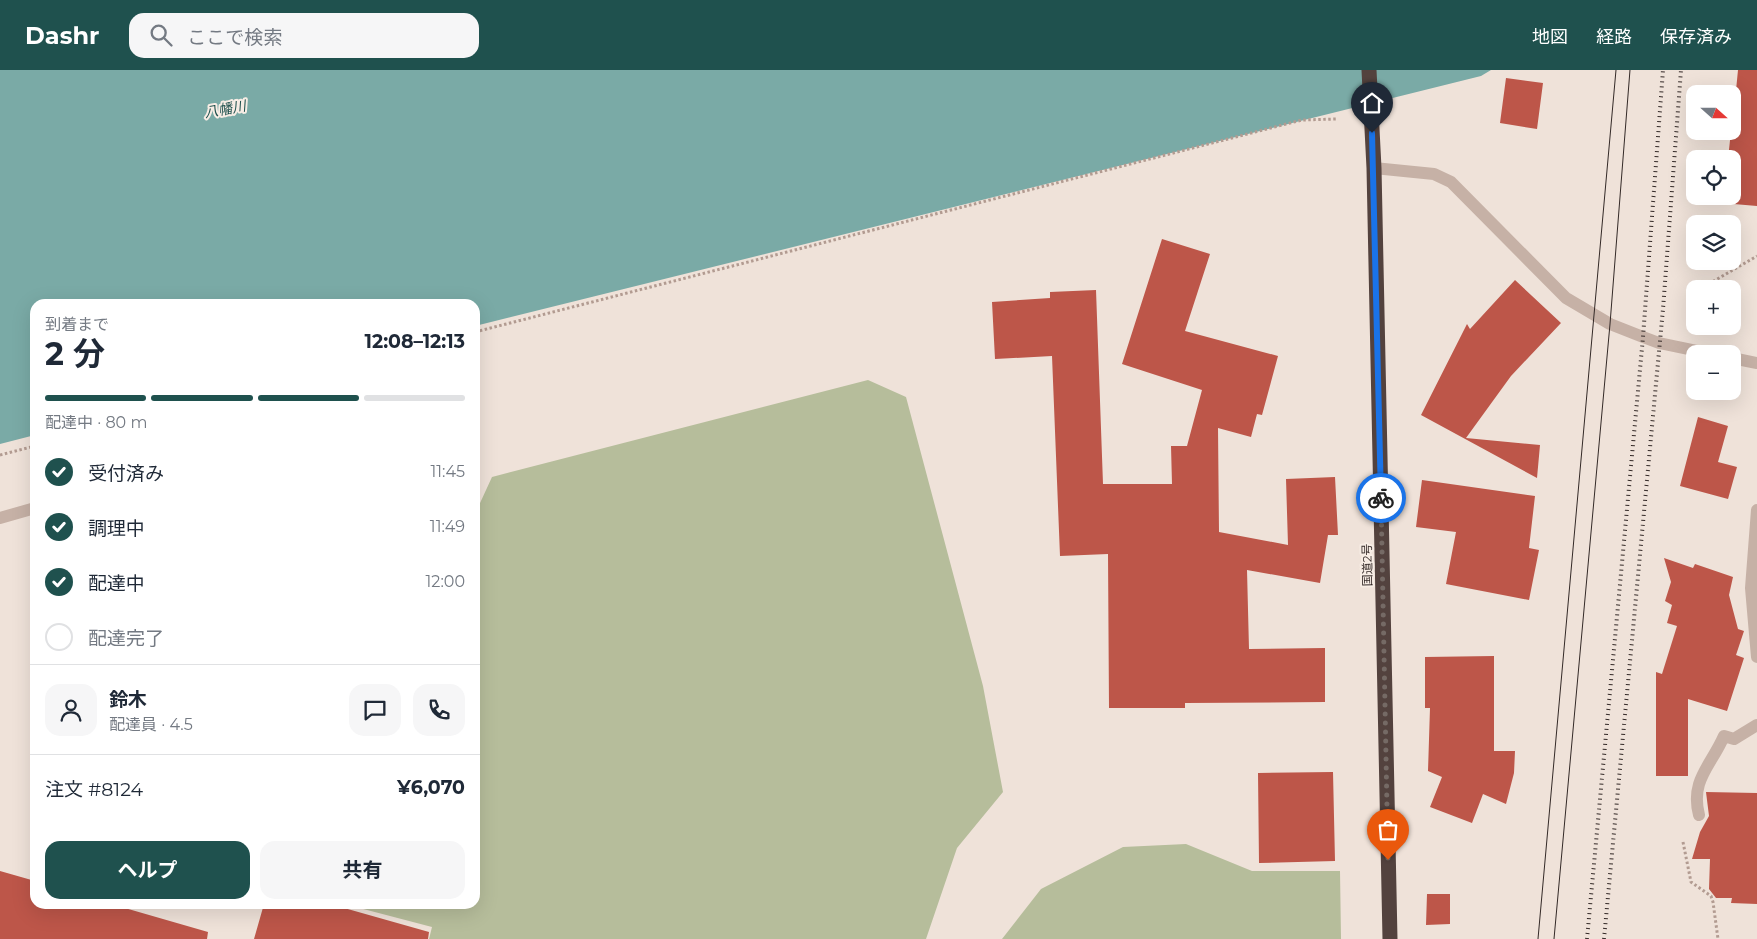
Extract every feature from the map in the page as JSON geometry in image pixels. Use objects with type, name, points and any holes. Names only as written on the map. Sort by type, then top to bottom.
[{"type":"highway","name":"国道2号","points":[[1369,70],[1374,168],[1390,939]]},
{"type":"street","points":[[1374,168],[1434,174],[1451,182],[1566,298],[1610,324],[1643,337],[1686,348]]},
{"type":"street","points":[[1741,360],[1757,363]]},
{"type":"street","points":[[0,518],[30,509]]},
{"type":"street","points":[[1757,510],[1751,588],[1757,657]]},
{"type":"street","points":[[1699,815],[1696,804],[1698,783],[1724,736],[1734,739],[1757,725]]},
{"type":"path","points":[[480,331],[1292,122],[1336,119]]},
{"type":"path","points":[[1716,280],[1757,256]]},
{"type":"path","points":[[0,455],[30,447]]},
{"type":"path","points":[[1683,842],[1691,882],[1711,896],[1714,902],[1718,939]]},
{"type":"green space","points":[[868,380],[906,397],[983,686],[1003,792],[957,848],[926,939],[429,939],[432,927],[363,909],[480,909],[480,503],[492,477]]},
{"type":"green space","points":[[1186,844],[1252,871],[1340,871],[1341,939],[1002,939],[1041,889],[1123,847]]},
{"type":"water","name":"八幡川","points":[[0,70],[1491,70],[1481,76],[480,325],[480,299],[30,299],[30,436],[0,444]]},
{"type":"building","points":[[1738,70],[1757,70],[1757,206],[1741,205],[1741,150],[1729,150],[1730,140],[1741,140],[1741,85],[1737,85]]},
{"type":"building","points":[[1506,78],[1543,83],[1537,129],[1500,123]]},
{"type":"building","points":[[1162,239],[1210,254],[1185,331],[1278,356],[1262,415],[1257,414],[1251,437],[1218,428],[1219,532],[1288,545],[1286,479],[1335,477],[1338,535],[1328,535],[1320,583],[1247,570],[1249,649],[1325,648],[1325,702],[1185,703],[1185,708],[1109,708],[1108,554],[1060,556],[1052,356],[995,359],[992,302],[1050,298],[1050,292],[1096,290],[1103,484],[1172,484],[1171,446],[1187,446],[1202,390],[1122,364]]},
{"type":"building","points":[[1515,280],[1561,323],[1511,376],[1466,438],[1540,445],[1537,478],[1421,415],[1467,324],[1470,329]]},
{"type":"building","points":[[1698,417],[1728,426],[1718,462],[1737,467],[1728,499],[1680,486]]},
{"type":"building","points":[[1422,480],[1535,496],[1529,548],[1539,550],[1529,600],[1446,584],[1456,532],[1416,527]]},
{"type":"building","points":[[1664,558],[1693,568],[1695,564],[1733,577],[1729,595],[1738,629],[1744,631],[1736,655],[1744,658],[1727,711],[1688,699],[1688,776],[1656,776],[1656,672],[1662,674],[1677,626],[1667,623],[1672,605],[1665,601],[1671,582]]},
{"type":"building","points":[[1494,656],[1494,751],[1515,751],[1514,773],[1506,804],[1483,794],[1472,823],[1430,807],[1442,777],[1428,771],[1430,708],[1425,708],[1425,657]]},
{"type":"building","points":[[1333,772],[1335,861],[1259,863],[1258,773]]},
{"type":"building","points":[[1706,792],[1757,793],[1757,904],[1731,903],[1732,898],[1716,898],[1709,889],[1710,859],[1692,859],[1700,832],[1709,816]]},
{"type":"building","points":[[0,871],[30,880],[30,909],[128,909],[208,932],[207,939],[0,939]]},
{"type":"building","points":[[1427,894],[1450,894],[1450,924],[1426,925]]},
{"type":"building","points":[[263,909],[348,909],[429,932],[428,939],[254,939]]},
{"type":"tram line","points":[[1538,939],[1616,70]]},
{"type":"tram line","points":[[1554,939],[1610,324],[1630,70]]},
{"type":"railway","points":[[1587,939],[1643,337],[1663,70]]},
{"type":"railway","points":[[1604,939],[1663,309],[1681,70]]},
{"type":"way so far","points":[[1381,498],[1388,860]]},
{"type":"route","points":[[1372,133],[1381,498]]}]
